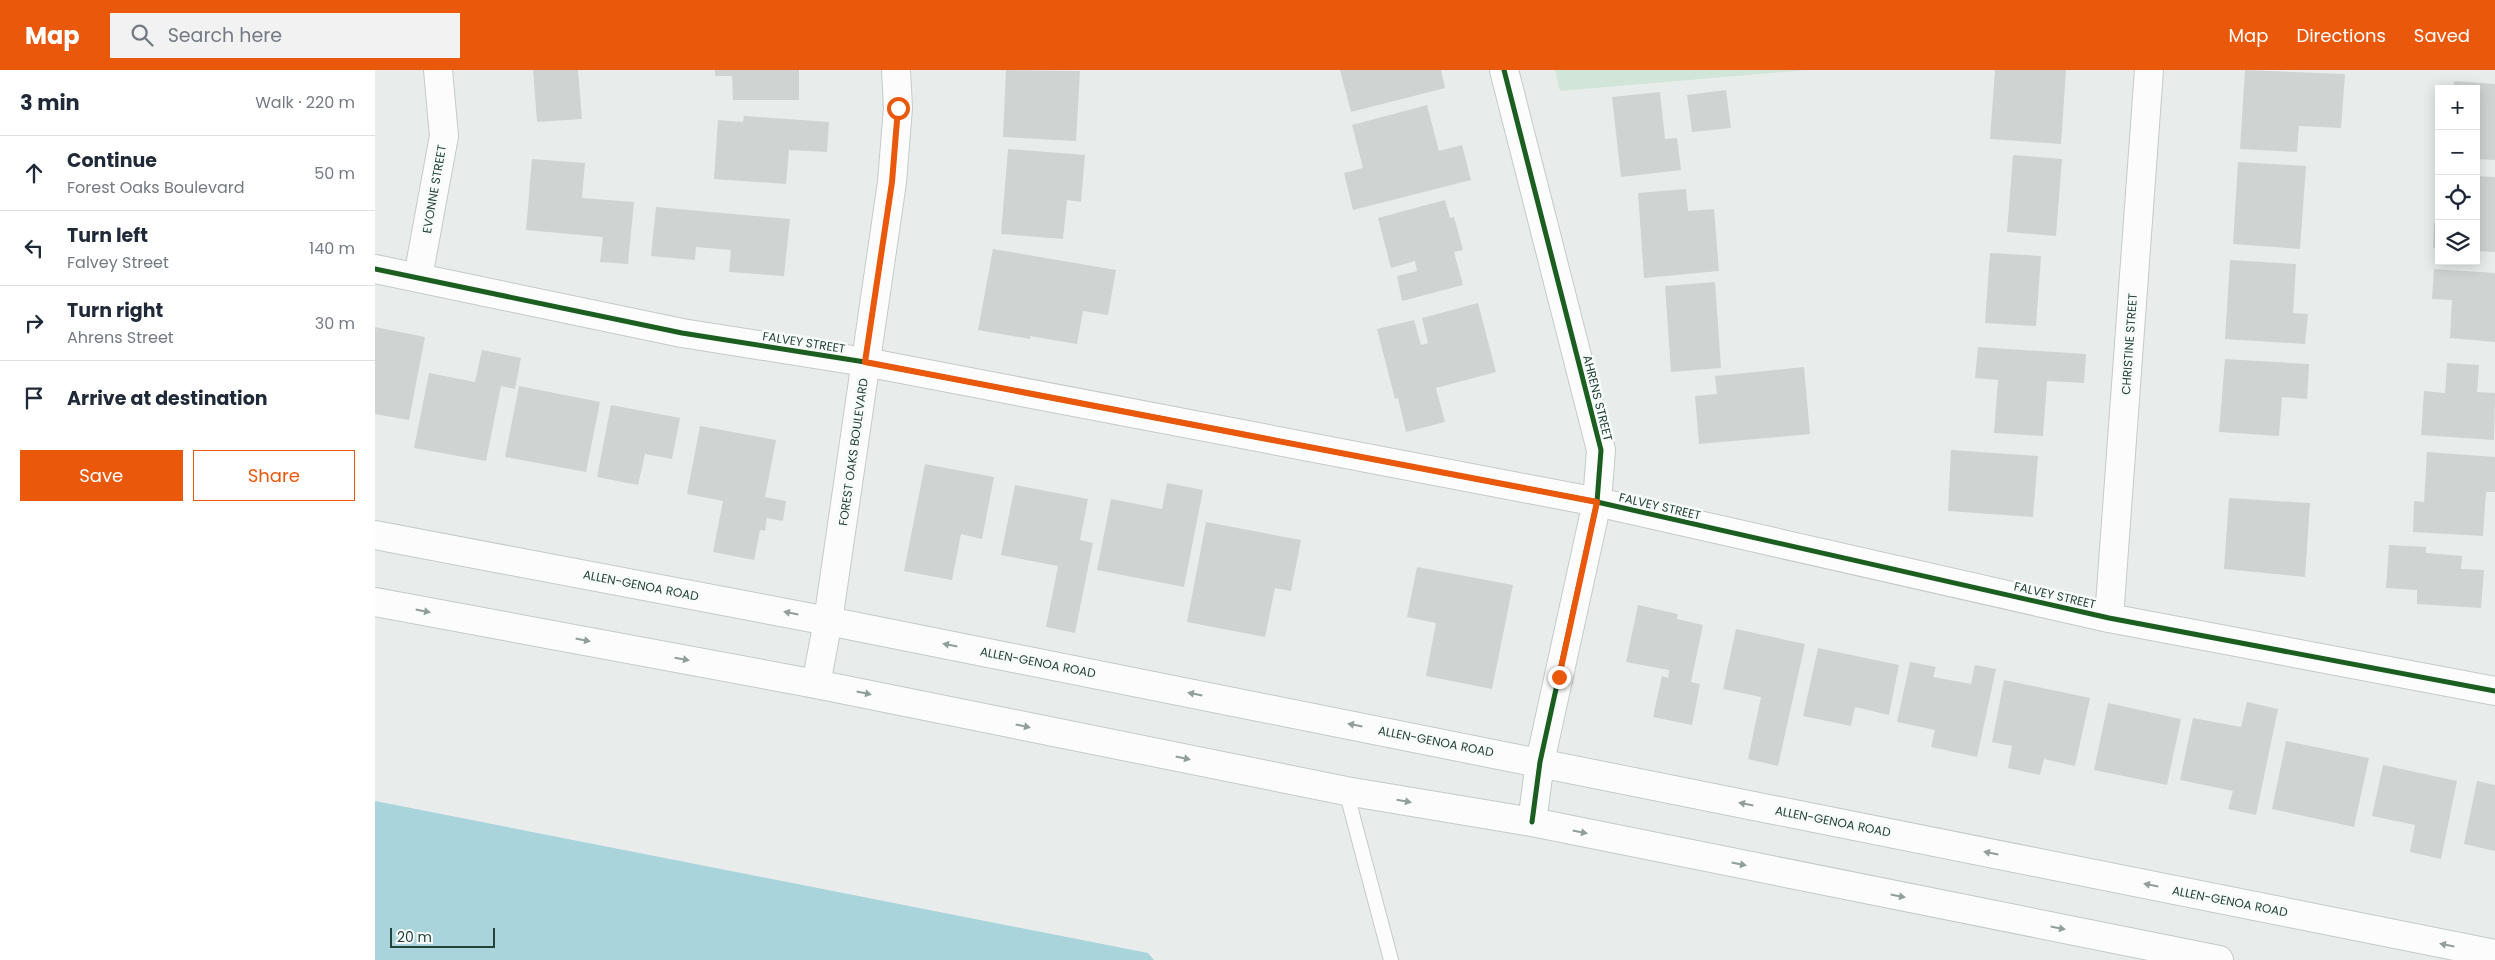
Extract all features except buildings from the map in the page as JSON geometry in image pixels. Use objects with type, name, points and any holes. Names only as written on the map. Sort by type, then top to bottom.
[{"type":"street","name":"EVONNE STREET","points":[[418,277],[444,136],[438,70]]},
{"type":"street","name":"FOREST OAKS BOULEVARD","points":[[817,684],[892,182],[898,108],[896,70]]},
{"type":"street","name":"AHRENS STREET","points":[[1504,70],[1594,416],[1601,450],[1597,502],[1540,762],[1532,822]]},
{"type":"street","name":"CHRISTINE STREET","points":[[2109,618],[2149,70]]},
{"type":"street","name":"FALVEY STREET","points":[[375,269],[682,333],[865,362],[1597,502],[2109,618],[2495,691]]},
{"type":"street","name":"ALLEN-GENOA ROAD","points":[[375,535],[828,620],[2495,954]]},
{"type":"street","points":[[375,602],[817,684],[1346,791],[1532,822],[2219,960]]},
{"type":"lane","points":[[1346,791],[1391,960]]},
{"type":"green space","points":[[1555,70],[1808,70],[1560,91]]},
{"type":"water","points":[[375,801],[1148,953],[1154,960],[375,960]]},
{"type":"cycle path","points":[[1504,70],[1601,450],[1597,502],[1540,762],[1532,822]]},
{"type":"cycle path","points":[[375,269],[682,333],[865,362],[1597,502],[2109,618],[2495,691]]},
{"type":"route","points":[[898,108],[892,182],[865,362],[1597,502],[1559,677]]}]
